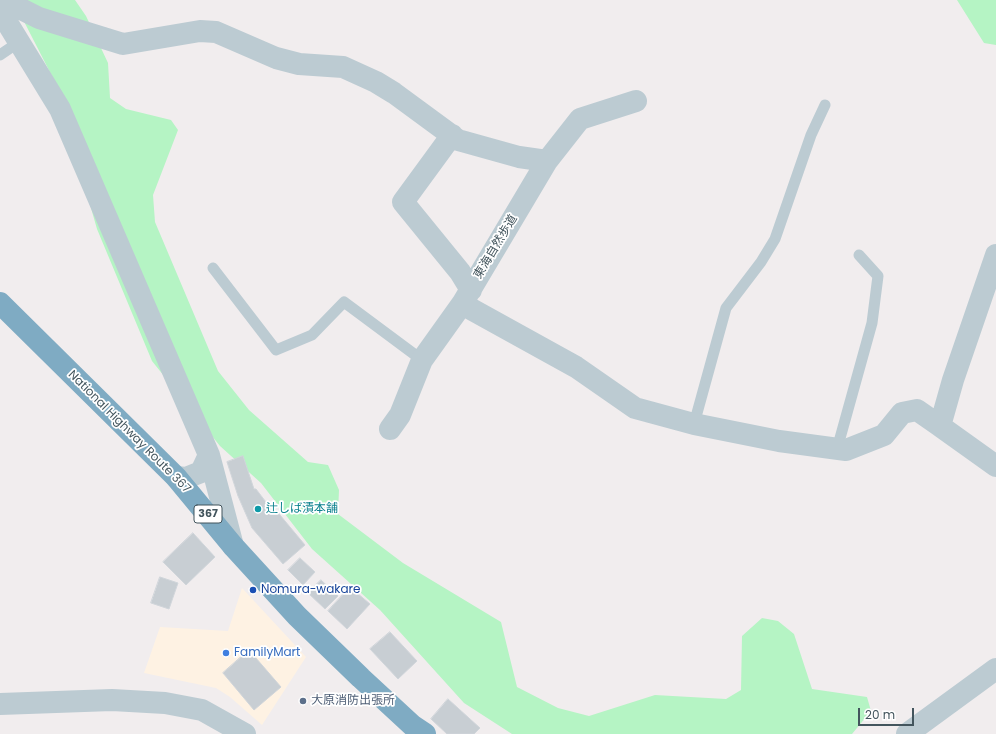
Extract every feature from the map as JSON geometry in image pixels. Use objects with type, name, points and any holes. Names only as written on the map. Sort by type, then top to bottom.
[{"type":"highway","name":"National Highway Route 367","points":[[0,303],[176,477],[233,546],[297,616],[367,683],[425,734]]},
{"type":"street","points":[[0,3],[5,1],[40,18],[123,44],[200,31],[216,32],[276,58],[291,62],[343,67],[382,86],[458,140],[519,156],[547,161]]},
{"type":"street","points":[[0,11],[60,109],[209,455],[233,546]]},
{"type":"street","name":"東海自然歩道","points":[[390,429],[400,415],[422,360],[467,297],[547,161],[580,119],[636,101]]},
{"type":"street","points":[[452,135],[403,202],[460,272],[467,297],[576,367],[635,408],[694,424],[779,441],[846,450],[884,435],[902,413],[917,410],[996,466]]},
{"type":"street","points":[[940,426],[953,380],[996,255]]},
{"type":"street","points":[[176,477],[186,478],[201,472],[209,455]]},
{"type":"street","points":[[907,734],[996,669]]},
{"type":"street","points":[[0,704],[112,700],[165,703],[202,710],[245,734]]},
{"type":"lane","points":[[0,55],[19,42]]},
{"type":"lane","points":[[694,424],[726,308],[762,262],[775,239],[811,135],[825,105]]},
{"type":"lane","points":[[837,449],[872,323],[878,276],[859,255]]},
{"type":"lane","points":[[213,268],[276,350],[312,335],[344,302],[422,360]]},
{"type":"shaded area","name":"FamilyMart","points":[[242,588],[306,657],[262,725],[230,697],[216,688],[144,673],[160,627],[228,631]]},
{"type":"green space","points":[[13,0],[75,0],[86,16],[108,63],[110,98],[126,109],[171,120],[178,130],[153,195],[155,222],[218,371],[249,410],[308,462],[328,465],[339,490],[338,514],[403,563],[501,622],[517,687],[558,708],[589,716],[655,695],[726,699],[741,690],[742,636],[762,618],[778,621],[794,634],[812,689],[867,697],[871,711],[852,734],[512,734],[464,703],[380,610],[312,549],[261,483],[220,446],[152,361],[97,229],[55,82]]},
{"type":"green space","points":[[957,0],[996,0],[996,45],[984,43]]},
{"type":"building","name":"辻しば漬本舗","points":[[243,456],[254,489],[256,489],[272,510],[275,509],[305,545],[283,564],[252,528],[238,496],[227,462]]},
{"type":"building","points":[[193,533],[215,557],[186,585],[163,562]]},
{"type":"building","points":[[300,558],[315,572],[303,585],[288,570]]},
{"type":"building","points":[[160,577],[178,583],[169,609],[151,603]]},
{"type":"building","points":[[321,580],[338,596],[325,609],[308,593]]},
{"type":"building","points":[[350,587],[370,604],[347,629],[328,611]]},
{"type":"building","points":[[390,632],[417,661],[398,679],[370,649]]},
{"type":"building","points":[[249,650],[281,687],[254,710],[223,673]]},
{"type":"building","points":[[448,699],[480,728],[474,734],[447,734],[431,719]]},
{"type":"place","name":"辻しば漬本舗","points":[[258,509]]},
{"type":"place","name":"Nomura-wakare","points":[[253,590]]},
{"type":"place","name":"FamilyMart","points":[[226,653]]},
{"type":"place","name":"大原消防出張所","points":[[303,701]]}]
